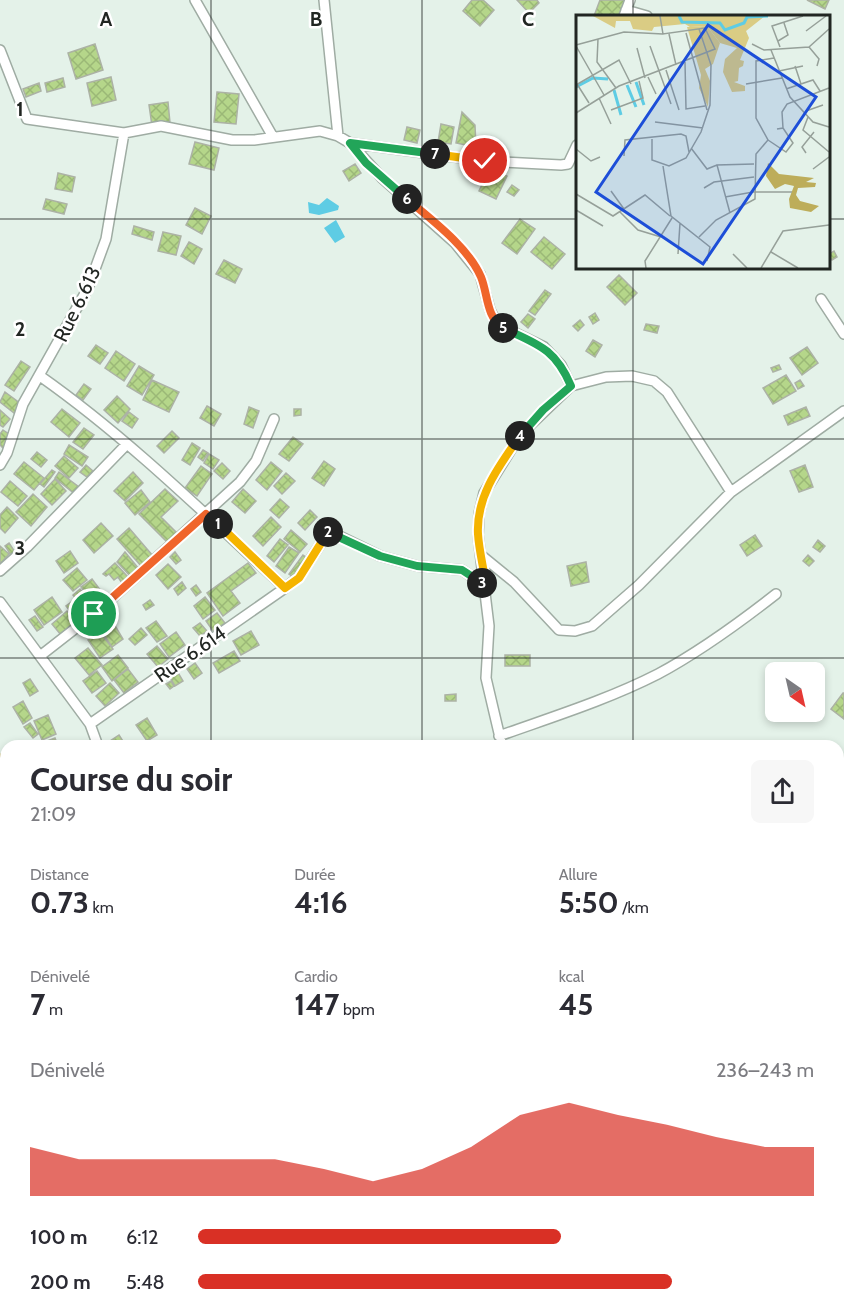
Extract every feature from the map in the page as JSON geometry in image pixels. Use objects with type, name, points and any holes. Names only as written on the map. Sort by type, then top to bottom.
[{"type":"street","points":[[195,0],[273,136]]},
{"type":"street","points":[[324,0],[338,136]]},
{"type":"street","points":[[625,13],[630,0]]},
{"type":"street","points":[[0,50],[27,119],[124,133],[161,126],[232,140],[320,131],[338,136],[350,143],[374,170],[469,258],[480,274],[490,310],[497,324],[544,347],[561,365],[571,386]]},
{"type":"street","name":"Rue 6.613","points":[[0,465],[7,453],[23,404],[88,288],[106,239],[124,133]]},
{"type":"street","points":[[350,143],[485,161],[561,165],[568,164],[576,147]]},
{"type":"street","points":[[821,299],[844,334]]},
{"type":"street","points":[[40,376],[82,406],[206,514],[283,586]]},
{"type":"street","points":[[500,740],[486,678],[489,626],[478,524],[484,493],[520,435],[571,386],[606,377],[632,376],[654,381],[668,392],[731,492]]},
{"type":"street","points":[[482,556],[514,582],[558,630],[575,632],[592,626],[639,585],[731,492],[844,411]]},
{"type":"street","points":[[40,656],[99,610],[240,482],[256,461],[274,418]]},
{"type":"street","points":[[0,571],[27,547],[126,446]]},
{"type":"street","name":"Rue 6.614","points":[[90,724],[283,586],[299,578],[329,531],[380,556],[417,566],[462,570],[486,586]]},
{"type":"street","points":[[502,740],[659,673],[721,635],[776,594]]},
{"type":"street","points":[[0,602],[90,724],[96,740]]},
{"type":"water","points":[[327,198],[339,206],[338,210],[319,215],[309,213],[308,202],[319,205]]},
{"type":"water","points":[[336,220],[345,237],[335,243],[324,228]]},
{"type":"building","points":[[472,0],[483,0],[494,10],[480,26],[463,11]]},
{"type":"building","points":[[517,0],[537,0],[539,3],[529,13]]},
{"type":"building","points":[[600,0],[626,0],[620,15],[594,15]]},
{"type":"building","points":[[807,0],[829,0],[825,9]]},
{"type":"building","points":[[95,44],[103,70],[76,79],[68,53]]},
{"type":"building","points":[[111,77],[116,100],[92,106],[87,83]]},
{"type":"building","points":[[63,78],[65,87],[47,92],[45,83]]},
{"type":"building","points":[[39,83],[41,91],[26,97],[23,89]]},
{"type":"building","points":[[217,92],[239,94],[236,124],[214,122]]},
{"type":"building","points":[[168,102],[170,123],[152,126],[149,105]]},
{"type":"building","points":[[462,112],[475,125],[476,147],[456,143]]},
{"type":"building","points":[[441,124],[454,127],[451,144],[438,142]]},
{"type":"building","points":[[407,127],[420,130],[417,143],[404,140]]},
{"type":"building","points":[[195,142],[219,148],[214,170],[189,164]]},
{"type":"building","points":[[355,164],[361,173],[349,181],[343,171]]},
{"type":"building","points":[[490,168],[507,176],[496,199],[479,191]]},
{"type":"building","points":[[58,173],[75,177],[72,192],[55,189]]},
{"type":"building","points":[[512,185],[519,190],[514,196],[507,192]]},
{"type":"building","points":[[46,199],[67,204],[64,214],[43,209]]},
{"type":"building","points":[[195,208],[211,216],[202,234],[186,225]]},
{"type":"building","points":[[520,219],[535,229],[517,254],[502,243]]},
{"type":"building","points":[[134,226],[154,232],[152,240],[132,234]]},
{"type":"building","points":[[163,232],[181,236],[176,255],[158,251]]},
{"type":"building","points":[[544,237],[565,254],[552,269],[531,252]]},
{"type":"building","points":[[189,242],[202,249],[194,264],[181,256]]},
{"type":"building","points":[[834,251],[837,257],[832,260],[829,254]]},
{"type":"building","points":[[224,260],[242,269],[235,283],[216,274]]},
{"type":"building","points":[[619,275],[637,293],[625,305],[607,287]]},
{"type":"building","points":[[545,290],[551,294],[535,315],[529,311]]},
{"type":"building","points":[[595,313],[599,320],[593,324],[589,317]]},
{"type":"building","points":[[528,314],[535,319],[528,328],[521,322]]},
{"type":"building","points":[[580,320],[584,325],[578,331],[573,326]]},
{"type":"building","points":[[646,324],[659,326],[657,333],[644,330]]},
{"type":"building","points":[[593,340],[602,345],[595,357],[586,351]]},
{"type":"building","points":[[96,345],[108,353],[100,364],[88,356]]},
{"type":"building","points":[[807,347],[818,363],[802,375],[790,358]]},
{"type":"building","points":[[116,351],[135,364],[124,381],[105,368]]},
{"type":"building","points":[[21,361],[30,367],[14,391],[5,385]]},
{"type":"building","points":[[779,365],[781,369],[773,372],[771,368]]},
{"type":"building","points":[[139,366],[154,375],[142,395],[127,386]]},
{"type":"building","points":[[786,375],[796,391],[773,404],[763,388]]},
{"type":"building","points":[[152,380],[179,392],[169,412],[143,400]]},
{"type":"building","points":[[800,380],[804,386],[798,389],[795,383]]},
{"type":"building","points":[[84,384],[91,389],[83,400],[76,395]]},
{"type":"building","points":[[5,392],[21,404],[14,413],[0,402]]},
{"type":"building","points":[[117,396],[130,409],[118,423],[104,410]]},
{"type":"building","points":[[207,406],[221,414],[214,426],[200,418]]},
{"type":"building","points":[[249,407],[259,411],[253,428],[244,424]]},
{"type":"building","points":[[806,407],[810,416],[788,425],[784,416]]},
{"type":"building","points":[[62,409],[80,423],[69,437],[51,422]]},
{"type":"building","points":[[294,409],[301,409],[301,415],[294,416]]},
{"type":"building","points":[[0,410],[10,419],[3,427],[0,425]]},
{"type":"building","points":[[129,412],[138,419],[132,428],[122,421]]},
{"type":"building","points":[[84,428],[94,435],[83,449],[73,442]]},
{"type":"building","points":[[3,430],[12,436],[3,448],[0,445],[0,434]]},
{"type":"building","points":[[172,431],[179,438],[164,453],[157,446]]},
{"type":"building","points":[[293,437],[303,444],[289,461],[279,454]]},
{"type":"building","points":[[192,443],[200,448],[190,465],[182,460]]},
{"type":"building","points":[[69,445],[88,457],[82,466],[64,454]]},
{"type":"building","points":[[203,450],[208,453],[203,461],[198,457]]},
{"type":"building","points":[[37,452],[47,460],[41,467],[31,459]]},
{"type":"building","points":[[209,454],[219,460],[213,469],[204,463]]},
{"type":"building","points":[[64,456],[78,468],[69,478],[55,466]]},
{"type":"building","points":[[324,461],[335,469],[324,486],[312,478]]},
{"type":"building","points":[[24,462],[44,478],[34,490],[14,474]]},
{"type":"building","points":[[271,462],[282,471],[267,490],[256,480]]},
{"type":"building","points":[[222,463],[230,471],[223,479],[214,471]]},
{"type":"building","points":[[86,465],[93,471],[87,477],[80,472]]},
{"type":"building","points":[[805,465],[813,487],[799,492],[790,471]]},
{"type":"building","points":[[201,466],[212,474],[197,496],[185,488]]},
{"type":"building","points":[[52,470],[55,472],[44,487],[40,484]]},
{"type":"building","points":[[59,472],[79,487],[75,494],[55,478]]},
{"type":"building","points":[[133,472],[143,483],[125,501],[114,491]]},
{"type":"building","points":[[286,473],[295,481],[282,494],[274,486]]},
{"type":"building","points":[[55,479],[66,491],[52,505],[41,494]]},
{"type":"building","points":[[10,481],[27,496],[18,506],[1,492]]},
{"type":"building","points":[[165,489],[178,501],[161,517],[178,534],[168,543],[139,514]]},
{"type":"building","points":[[243,489],[256,501],[245,513],[232,502]]},
{"type":"building","points":[[141,490],[150,502],[135,515],[125,503]]},
{"type":"building","points":[[33,494],[47,507],[31,526],[16,512]]},
{"type":"building","points":[[280,499],[289,507],[279,518],[270,510]]},
{"type":"building","points":[[7,507],[18,518],[5,533],[0,528],[0,515]]},
{"type":"building","points":[[310,510],[317,517],[305,530],[298,523]]},
{"type":"building","points":[[271,517],[281,527],[263,546],[253,536]]},
{"type":"building","points":[[101,523],[113,536],[94,553],[83,540]]},
{"type":"building","points":[[129,528],[153,556],[142,567],[117,539]]},
{"type":"building","points":[[291,530],[307,544],[300,552],[284,539]]},
{"type":"building","points":[[755,535],[762,546],[747,556],[740,545]]},
{"type":"building","points":[[280,539],[288,545],[274,562],[267,556]]},
{"type":"building","points":[[818,540],[825,546],[820,552],[813,547]]},
{"type":"building","points":[[9,543],[15,552],[11,555],[5,546]]},
{"type":"building","points":[[0,546],[9,554],[0,564]]},
{"type":"building","points":[[289,547],[299,553],[285,573],[276,566]]},
{"type":"building","points":[[70,551],[78,563],[64,573],[56,561]]},
{"type":"building","points":[[125,552],[139,569],[131,577],[117,562]]},
{"type":"building","points":[[175,552],[181,560],[176,564],[170,557]]},
{"type":"building","points":[[303,555],[309,559],[296,579],[289,574]]},
{"type":"building","points":[[808,555],[814,561],[809,566],[803,561]]},
{"type":"building","points":[[586,562],[589,582],[571,586],[567,566]]},
{"type":"building","points":[[115,563],[128,577],[122,583],[118,577],[114,580],[109,574],[106,576],[103,574]]},
{"type":"building","points":[[248,563],[256,573],[231,591],[240,603],[223,616],[207,593]]},
{"type":"building","points":[[168,564],[181,577],[168,589],[156,575]]},
{"type":"building","points":[[77,568],[87,580],[73,591],[63,580]]},
{"type":"building","points":[[92,579],[104,595],[93,603],[81,587]]},
{"type":"building","points":[[182,582],[186,588],[178,595],[174,589]]},
{"type":"building","points":[[196,585],[201,592],[196,596],[191,589]]},
{"type":"building","points":[[80,589],[91,602],[84,608],[73,595]]},
{"type":"building","points":[[52,597],[62,612],[44,625],[34,610]]},
{"type":"building","points":[[205,597],[215,610],[203,619],[194,606]]},
{"type":"building","points":[[74,600],[86,616],[78,622],[66,606]]},
{"type":"building","points":[[150,600],[154,605],[146,610],[143,605]]},
{"type":"building","points":[[67,611],[77,623],[61,635],[52,624]]},
{"type":"building","points":[[217,613],[225,623],[213,631],[206,621]]},
{"type":"building","points":[[35,616],[43,627],[37,631],[29,620]]},
{"type":"building","points":[[156,621],[167,636],[157,642],[146,628]]},
{"type":"building","points":[[200,623],[207,631],[200,636],[193,628]]},
{"type":"building","points":[[114,624],[123,639],[112,647],[102,632]]},
{"type":"building","points":[[141,628],[147,635],[135,645],[129,639]]},
{"type":"building","points":[[99,631],[113,649],[100,658],[88,640]]},
{"type":"building","points":[[251,631],[259,645],[241,655],[233,641]]},
{"type":"building","points":[[176,632],[185,645],[169,657],[160,644]]},
{"type":"building","points":[[157,646],[168,659],[158,667],[147,654]]},
{"type":"building","points":[[88,648],[102,665],[89,675],[75,658]]},
{"type":"building","points":[[234,651],[240,661],[219,673],[213,663]]},
{"type":"building","points":[[118,655],[128,668],[112,681],[102,667]]},
{"type":"building","points":[[505,655],[530,655],[530,666],[505,666]]},
{"type":"building","points":[[195,663],[202,673],[194,679],[187,669]]},
{"type":"building","points":[[128,669],[138,682],[124,693],[114,680]]},
{"type":"building","points":[[97,671],[106,683],[92,693],[83,681]]},
{"type":"building","points":[[177,671],[183,681],[175,686],[169,676]]},
{"type":"building","points":[[30,679],[38,691],[30,696],[23,683]]},
{"type":"building","points":[[171,681],[174,686],[170,689],[166,684]]},
{"type":"building","points":[[110,683],[119,693],[105,706],[96,696]]},
{"type":"building","points":[[844,693],[844,719],[831,709]]},
{"type":"building","points":[[456,694],[456,701],[445,701],[445,695]]},
{"type":"building","points":[[23,701],[32,718],[23,724],[13,707]]},
{"type":"building","points":[[48,715],[56,734],[42,740],[34,721]]},
{"type":"building","points":[[147,718],[157,735],[146,740],[136,725]]},
{"type":"building","points":[[30,723],[38,734],[33,738],[24,727]]},
{"type":"building","points":[[119,735],[122,740],[112,740]]},
{"type":"route","points":[[94,614],[206,514],[285,588],[299,578],[329,531],[380,556],[417,566],[462,570],[486,586],[478,535],[479,514],[484,493],[520,435],[543,410],[571,386],[554,355],[544,347],[497,324],[492,316],[480,274],[469,258],[423,213],[366,163],[350,143],[485,161]]}]
